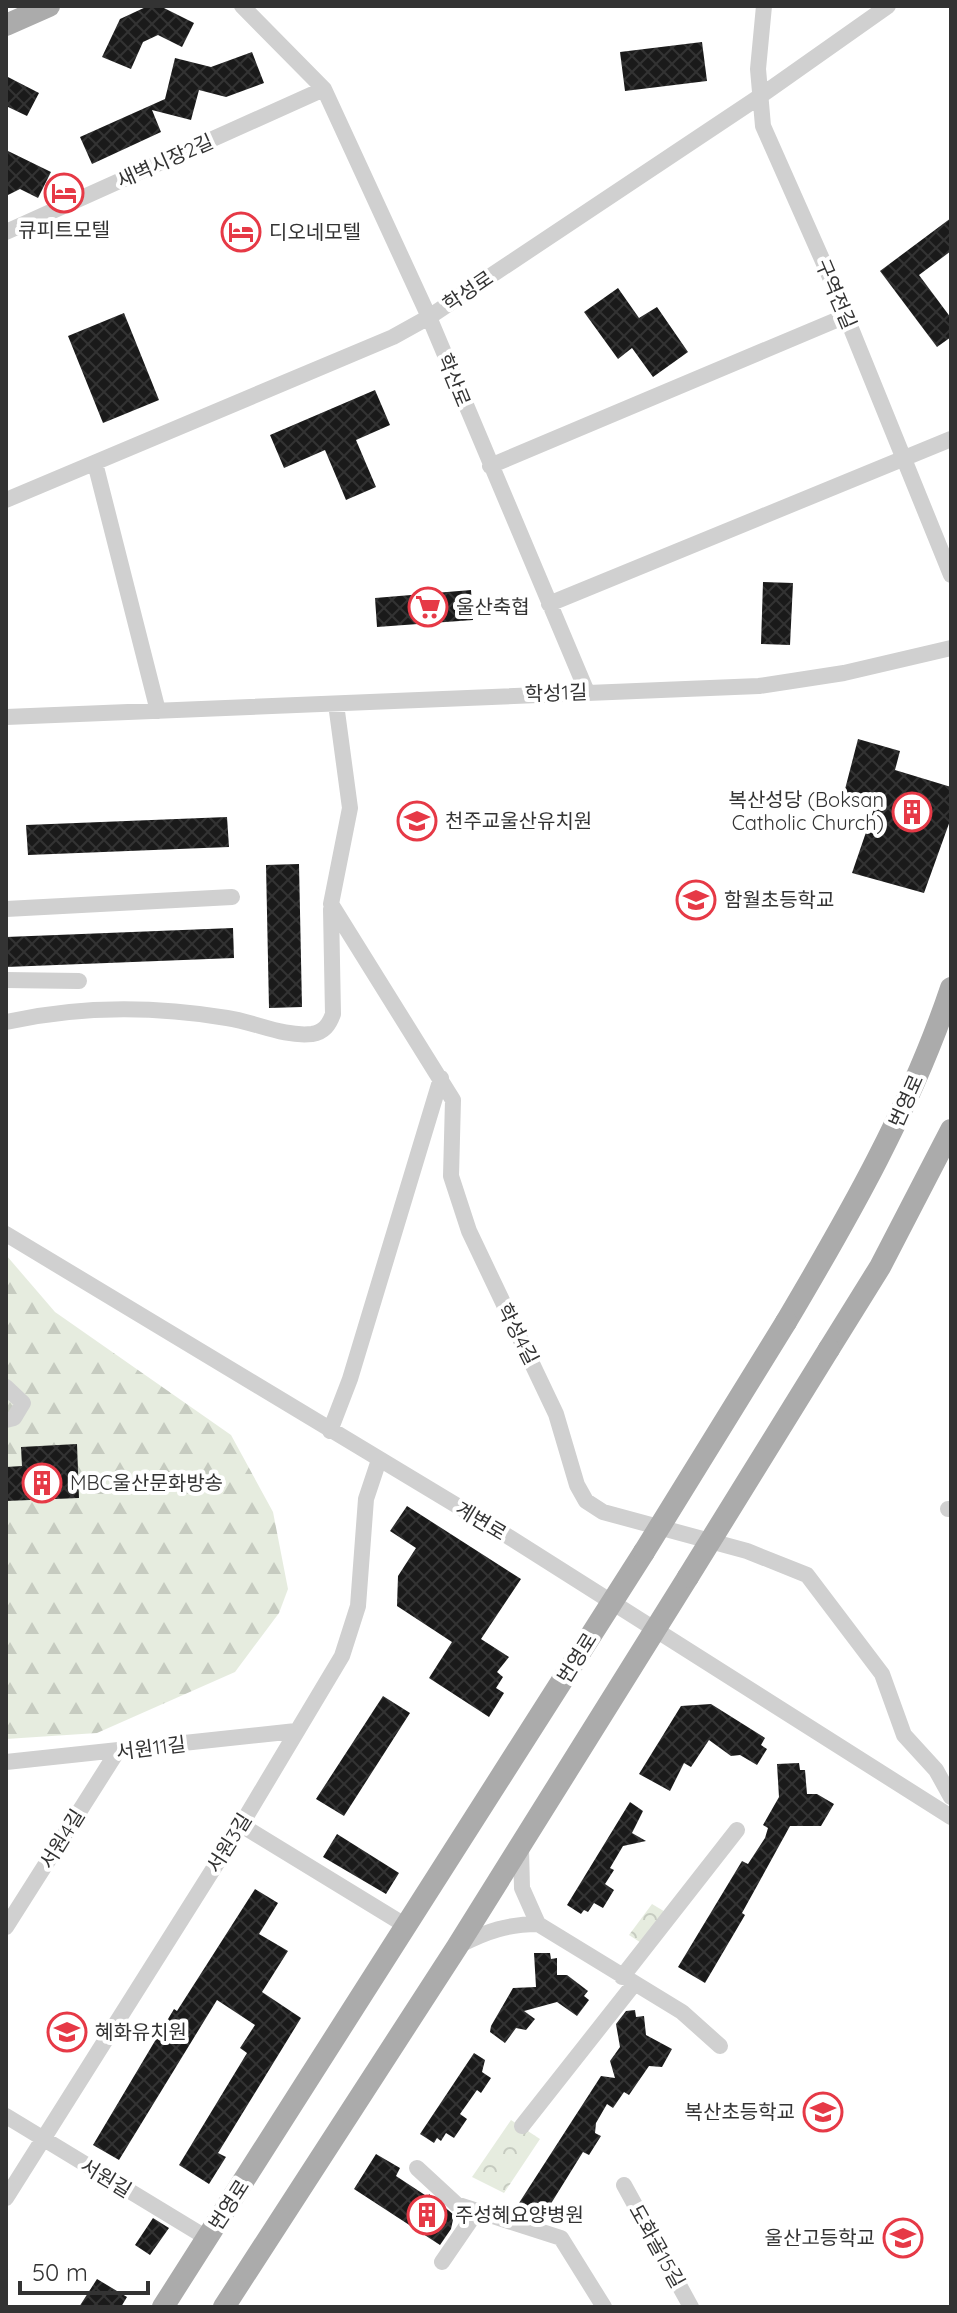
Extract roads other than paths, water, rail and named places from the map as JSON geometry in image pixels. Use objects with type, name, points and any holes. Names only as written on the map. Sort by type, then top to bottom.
[{"type":"main road","points":[[6,25],[49,6]]},
{"type":"main road","name":"번영로","points":[[163,2307],[408,1927],[786,1322],[879,1161],[910,1094],[951,988]]},
{"type":"main road","points":[[224,2307],[457,1947],[656,1630],[829,1349],[916,1201],[951,1130]]},
{"type":"street","name":"학산로","points":[[242,6],[324,89],[429,317],[587,692]]},
{"type":"street","name":"구역전길","points":[[764,6],[759,36],[759,97],[763,126],[846,316],[951,575]]},
{"type":"street","name":"학성로","points":[[6,500],[393,337],[429,317],[759,97],[888,6]]},
{"type":"street","name":"새벽시장2길","points":[[6,232],[324,89]]},
{"type":"street","points":[[490,466],[846,316]]},
{"type":"street","points":[[549,604],[951,439]]},
{"type":"street","points":[[95,463],[158,711]]},
{"type":"street","name":"학성1길","points":[[6,717],[759,686],[844,673],[951,648]]},
{"type":"street","points":[[6,1022],[54,1011],[109,1009],[215,1016],[278,1031],[316,1033],[330,1023],[334,1004],[331,904],[350,808],[336,704]]},
{"type":"street","points":[[6,909],[232,897]]},
{"type":"street","name":"학성4길","points":[[331,904],[453,1100],[451,1176],[469,1231],[556,1414],[577,1485],[586,1501],[603,1512],[747,1551],[807,1575],[882,1674],[904,1735],[936,1770],[951,1797]]},
{"type":"street","points":[[6,980],[79,981]]},
{"type":"street","points":[[330,1431],[350,1379],[441,1078]]},
{"type":"street","name":"계변로","points":[[6,1234],[656,1630],[951,1817]]},
{"type":"street","points":[[6,1387],[23,1403],[14,1418],[6,1420]]},
{"type":"street","name":"서원3길","points":[[6,2198],[241,1825],[342,1656],[352,1633],[358,1606],[366,1499],[379,1460]]},
{"type":"street","name":"서원11길","points":[[6,1762],[296,1731]]},
{"type":"street","name":"서원4길","points":[[6,1927],[117,1752]]},
{"type":"street","points":[[241,1825],[408,1927]]},
{"type":"street","points":[[522,2126],[737,1830]]},
{"type":"street","points":[[522,1844],[519,1867],[522,1888],[538,1924]]},
{"type":"street","points":[[457,1947],[486,1931],[514,1924],[538,1924],[682,2012],[720,2046]]},
{"type":"street","name":"서원길","points":[[6,2116],[207,2238]]},
{"type":"street","points":[[417,2168],[456,2204],[561,2238],[604,2307]]},
{"type":"street","name":"도화골15길","points":[[624,2185],[691,2307]]},
{"type":"street","points":[[442,2262],[477,2211]]},
{"type":"place","name":"큐피트모텔","points":[[64,193]]},
{"type":"place","name":"디오네모텔","points":[[241,232]]},
{"type":"place","name":"울산축협","points":[[428,607]]},
{"type":"place","name":"복산성당 (Boksan Catholic Church)","points":[[912,812]]},
{"type":"place","name":"천주교울산유치원","points":[[417,821]]},
{"type":"place","name":"함월초등학교","points":[[696,900]]},
{"type":"place","name":"MBC울산문화방송","points":[[42,1483]]},
{"type":"place","name":"혜화유치원","points":[[67,2032]]},
{"type":"place","name":"복산초등학교","points":[[823,2112]]},
{"type":"place","name":"주성혜요양병원","points":[[427,2215]]},
{"type":"place","name":"울산고등학교","points":[[903,2238]]}]
